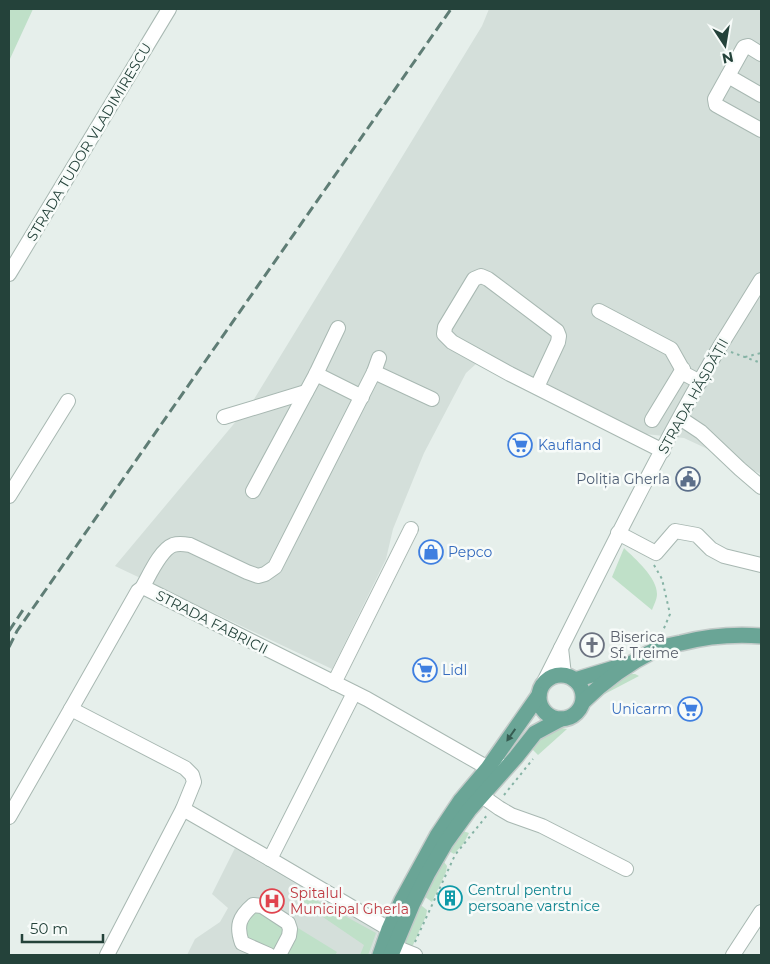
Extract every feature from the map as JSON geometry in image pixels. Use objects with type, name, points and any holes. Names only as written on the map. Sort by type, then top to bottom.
[{"type":"main road","points":[[380,955],[394,941],[402,900],[437,836],[462,800],[476,793],[516,757],[535,733],[561,719],[572,716],[595,690],[632,663],[656,650],[706,637],[761,636]]},
{"type":"main road","points":[[476,793],[488,768],[541,689],[552,676],[570,677],[632,663]]},
{"type":"main road","points":[[570,677],[582,690],[583,702]]},
{"type":"main road","points":[[541,689],[541,706],[545,712],[561,719]]},
{"type":"street","name":"STRADA TUDOR VLADIMIRESCU","points":[[9,274],[169,9]]},
{"type":"street","points":[[761,54],[748,46],[744,47],[715,99],[716,105],[761,130]]},
{"type":"street","points":[[728,76],[761,95]]},
{"type":"street","points":[[537,387],[558,342],[558,331],[488,279],[481,276],[474,279],[445,327],[444,334],[452,342],[537,387],[663,451]]},
{"type":"street","name":"STRADA HĂȘDĂȚII","points":[[541,689],[618,533],[700,382],[761,280]]},
{"type":"street","points":[[599,311],[672,349],[685,374],[700,382]]},
{"type":"street","points":[[253,491],[316,374],[338,328]]},
{"type":"street","points":[[142,588],[162,554],[171,546],[180,544],[190,545],[258,576],[265,574],[275,567],[362,397],[379,358]]},
{"type":"street","points":[[652,420],[683,369]]},
{"type":"street","points":[[374,372],[432,399]]},
{"type":"street","points":[[316,374],[362,397]]},
{"type":"street","points":[[224,417],[306,392]]},
{"type":"street","points":[[9,496],[68,401]]},
{"type":"street","points":[[680,418],[701,432],[761,487]]},
{"type":"street","points":[[334,682],[411,530]]},
{"type":"street","points":[[618,533],[656,553],[675,531],[697,535],[711,549],[724,556],[761,565]]},
{"type":"street","name":"STRADA FABRICII","points":[[9,817],[138,591],[142,588],[354,692],[488,768]]},
{"type":"street","points":[[561,648],[570,677]]},
{"type":"street","points":[[270,859],[354,692]]},
{"type":"street","points":[[71,709],[185,768],[192,775],[194,782],[183,809],[107,955]]},
{"type":"street","points":[[488,768],[516,757]]},
{"type":"street","points":[[476,793],[511,815],[542,826],[626,869]]},
{"type":"street","points":[[183,809],[270,859],[413,954]]},
{"type":"street","points":[[269,955],[242,944],[238,924],[246,910],[253,905],[262,906],[288,923],[289,936],[278,955]]},
{"type":"street","points":[[733,955],[761,912]]},
{"type":"path","points":[[720,348],[761,363]]},
{"type":"path","points":[[745,357],[761,353]]},
{"type":"path","points":[[647,548],[649,556],[662,579],[670,614],[656,650]]},
{"type":"path","points":[[413,954],[455,855],[533,758]]},
{"type":"shaded area","points":[[489,9],[761,9],[761,474],[684,438],[645,434],[487,354],[466,373],[424,453],[393,529],[386,559],[332,669],[115,566],[253,401],[482,26]]},
{"type":"shaded area","name":"Spitalul Municipal Gherla","points":[[235,848],[378,932],[370,955],[187,955],[195,939],[220,922],[228,908],[212,894]]},
{"type":"green space","points":[[9,9],[33,9],[9,61]]},
{"type":"green space","points":[[624,548],[645,569],[653,581],[657,594],[652,610],[612,577]]},
{"type":"green space","points":[[630,674],[639,676],[599,697],[603,688]]},
{"type":"green space","points":[[550,728],[567,729],[538,755],[532,749],[532,746]]},
{"type":"green space","points":[[460,830],[469,833],[464,843],[454,854],[447,850]]},
{"type":"green space","points":[[444,862],[447,866],[446,872],[432,902],[421,894],[436,865]]},
{"type":"green space","points":[[299,891],[376,933],[368,955],[360,955],[364,945],[295,898]]},
{"type":"green space","points":[[415,906],[422,906],[427,910],[410,949],[403,943]]},
{"type":"green space","points":[[259,911],[287,928],[298,928],[337,952],[335,955],[275,955],[274,950],[248,940],[244,929],[245,920]]},
{"type":"railway","points":[[9,647],[17,631],[451,9]]},
{"type":"railway","points":[[9,631],[25,607]]},
{"type":"place","name":"Kaufland","points":[[520,445]]},
{"type":"place","name":"Poliția Gherla","points":[[688,479]]},
{"type":"place","name":"Pepco","points":[[431,552]]},
{"type":"place","name":"Biserica Sf. Treime","points":[[592,645]]},
{"type":"place","name":"Lidl","points":[[425,670]]},
{"type":"place","name":"Unicarm","points":[[690,709]]},
{"type":"place","name":"Centrul pentru persoane varstnice","points":[[450,898]]},
{"type":"place","name":"Spitalul Municipal Gherla","points":[[272,901]]}]
